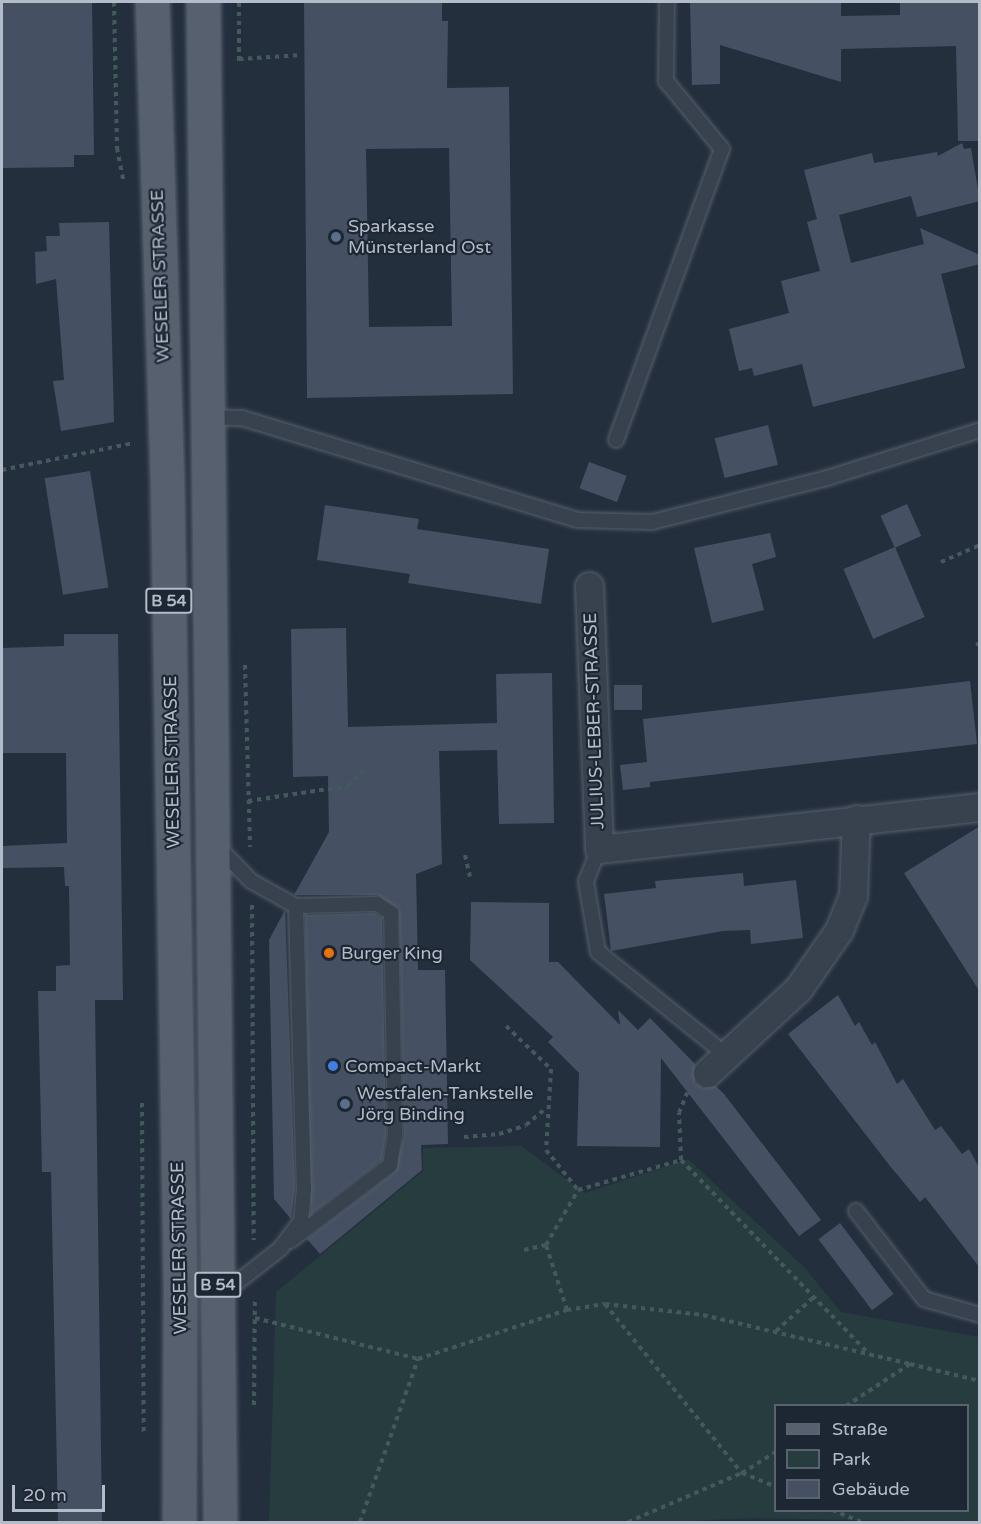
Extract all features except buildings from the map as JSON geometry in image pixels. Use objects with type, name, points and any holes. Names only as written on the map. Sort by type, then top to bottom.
[{"type":"main road","name":"WESELER STRASSE","points":[[152,2],[167,489],[180,1285],[180,1522]]},
{"type":"main road","name":"B 54","points":[[203,2],[220,1522]]},
{"type":"street","name":"JULIUS-LEBER-STRASSE","points":[[589,586],[599,849],[980,807]]},
{"type":"street","points":[[716,1064],[798,989],[839,930],[853,896],[856,819]]},
{"type":"lane","points":[[616,440],[722,149],[666,81],[667,2]]},
{"type":"lane","points":[[206,417],[242,418],[577,520],[652,522],[827,478],[980,430]]},
{"type":"lane","points":[[212,841],[251,881],[296,906],[377,904],[391,913],[395,1135],[390,1164],[218,1297]]},
{"type":"lane","points":[[599,849],[586,882],[598,952],[716,1064]]},
{"type":"lane","points":[[281,1248],[300,1221],[304,1188],[296,906]]},
{"type":"lane","points":[[856,1211],[924,1299],[980,1315]]},
{"type":"path","points":[[239,2],[239,71]]},
{"type":"path","points":[[239,59],[302,55]]},
{"type":"path","points":[[2,470],[134,443]]},
{"type":"path","points":[[941,562],[980,545]]},
{"type":"path","points":[[245,660],[251,881],[254,1268]]},
{"type":"path","points":[[248,801],[348,786],[363,772]]},
{"type":"path","points":[[465,855],[470,876]]},
{"type":"path","points":[[507,1026],[551,1069],[546,1108],[546,1150],[578,1190]]},
{"type":"path","points":[[716,1064],[686,1094],[679,1113],[681,1160],[870,1355]]},
{"type":"path","points":[[464,1137],[500,1134],[526,1125],[546,1108]]},
{"type":"path","points":[[524,1250],[546,1245],[578,1190],[681,1160]]},
{"type":"path","points":[[546,1245],[567,1310]]},
{"type":"path","points":[[776,1331],[815,1296]]},
{"type":"path","points":[[605,1304],[742,1473],[774,1486]]},
{"type":"path","points":[[255,1318],[418,1359],[567,1310],[605,1304],[703,1315],[980,1381]]},
{"type":"path","points":[[360,1522],[418,1359]]},
{"type":"path","points":[[849,1404],[910,1364]]},
{"type":"path","points":[[628,1522],[742,1473],[774,1453]]},
{"type":"path","points":[[837,1512],[861,1522]]},
{"type":"green space","points":[[521,1146],[585,1193],[688,1159],[805,1268],[841,1312],[979,1337],[979,1522],[754,1518],[667,1522],[269,1522],[276,1292],[423,1171],[423,1148]]},
{"type":"place","name":"Sparkasse Münsterland Ost","points":[[336,237]]},
{"type":"place","name":"Burger King","points":[[329,953]]},
{"type":"place","name":"Compact-Markt","points":[[333,1066]]},
{"type":"place","name":"Westfalen-Tankstelle Jörg Binding","points":[[345,1104]]}]
